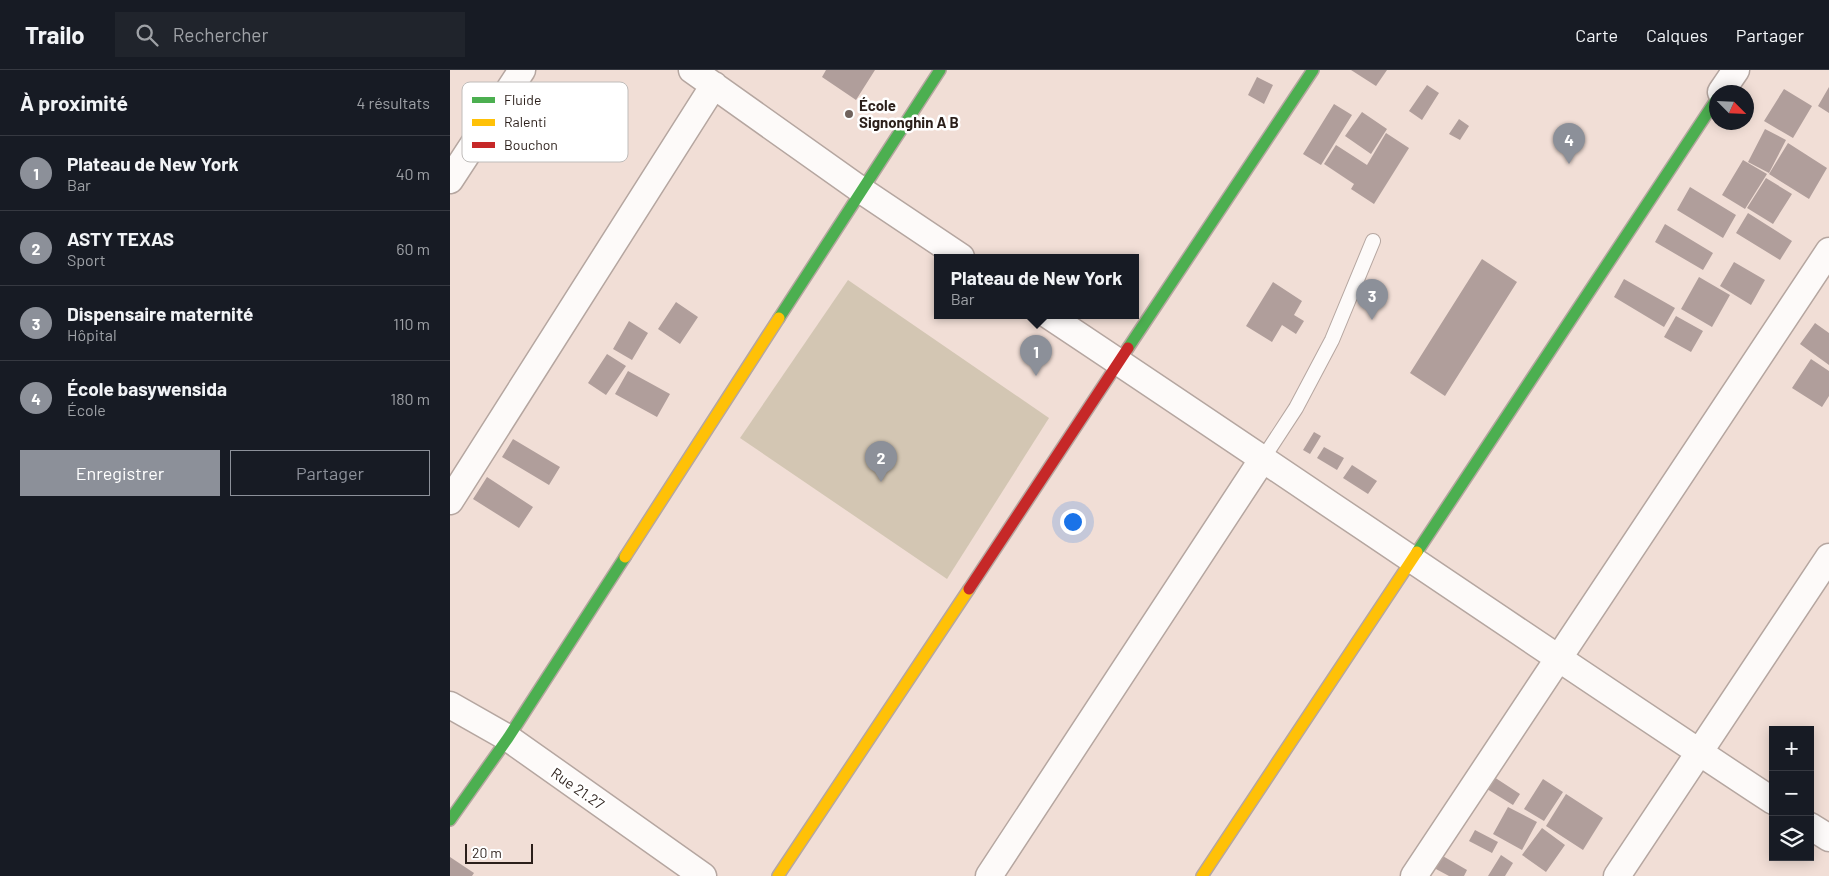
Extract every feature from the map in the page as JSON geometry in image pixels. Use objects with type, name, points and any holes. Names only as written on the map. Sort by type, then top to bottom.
[{"type":"street","points":[[514,82],[522,70]]},
{"type":"street","points":[[692,70],[861,190],[957,254]]},
{"type":"street","points":[[450,820],[508,738],[940,70]]},
{"type":"street","points":[[778,876],[1313,70]]},
{"type":"street","points":[[1726,85],[1736,70]]},
{"type":"street","points":[[450,501],[714,85]]},
{"type":"street","points":[[1202,876],[1709,111]]},
{"type":"street","points":[[450,180],[462,162]]},
{"type":"street","points":[[1414,876],[1829,251]]},
{"type":"street","points":[[1054,319],[1558,659],[1769,798]]},
{"type":"street","points":[[989,876],[1262,460]]},
{"type":"street","points":[[1617,876],[1829,557]]},
{"type":"street","name":"Rue 21.27","points":[[450,705],[508,738],[703,876]]},
{"type":"street","points":[[1814,829],[1829,838]]},
{"type":"lane","points":[[1262,460],[1296,408],[1332,340],[1373,241]]},
{"type":"shaded area","points":[[848,280],[1049,418],[947,579],[740,438]]},
{"type":"building","points":[[826,70],[875,70],[856,100],[822,77]]},
{"type":"building","points":[[1351,70],[1387,70],[1376,86]]},
{"type":"building","points":[[1257,77],[1273,85],[1264,104],[1248,95]]},
{"type":"building","points":[[1427,85],[1439,93],[1422,120],[1409,111]]},
{"type":"building","points":[[1829,87],[1829,113],[1818,106]]},
{"type":"building","points":[[1784,89],[1812,106],[1793,138],[1764,121]]},
{"type":"building","points":[[1334,104],[1352,115],[1321,165],[1303,154]]},
{"type":"building","points":[[1362,112],[1387,129],[1371,154],[1345,136]]},
{"type":"building","points":[[1459,119],[1469,126],[1460,140],[1449,134]]},
{"type":"building","points":[[1765,129],[1786,140],[1769,173],[1748,162]]},
{"type":"building","points":[[1386,133],[1409,148],[1374,204],[1351,189],[1354,184],[1324,164],[1336,145],[1367,165]]},
{"type":"building","points":[[1788,143],[1827,168],[1809,199],[1769,174]]},
{"type":"building","points":[[1743,160],[1767,174],[1745,209],[1722,195]]},
{"type":"building","points":[[1766,178],[1792,194],[1773,224],[1747,208]]},
{"type":"building","points":[[1690,187],[1736,215],[1723,238],[1677,210]]},
{"type":"building","points":[[1748,213],[1792,241],[1780,260],[1736,233]]},
{"type":"building","points":[[1665,224],[1713,253],[1703,270],[1655,242]]},
{"type":"building","points":[[1482,259],[1517,282],[1445,396],[1410,373]]},
{"type":"building","points":[[1734,262],[1765,280],[1751,305],[1720,286]]},
{"type":"building","points":[[1699,277],[1730,295],[1712,327],[1681,309]]},
{"type":"building","points":[[1624,279],[1675,308],[1664,327],[1614,297]]},
{"type":"building","points":[[1273,282],[1302,301],[1294,315],[1304,321],[1296,334],[1282,325],[1272,342],[1246,326]]},
{"type":"building","points":[[676,302],[698,317],[680,344],[658,329]]},
{"type":"building","points":[[1676,316],[1703,331],[1691,352],[1664,337]]},
{"type":"building","points":[[629,321],[648,333],[632,360],[613,349]]},
{"type":"building","points":[[1815,323],[1829,333],[1829,365],[1800,344]]},
{"type":"building","points":[[607,354],[626,366],[606,395],[588,383]]},
{"type":"building","points":[[1811,359],[1829,371],[1829,396],[1822,407],[1792,388]]},
{"type":"building","points":[[628,371],[670,394],[657,417],[615,394]]},
{"type":"building","points":[[1314,432],[1321,436],[1310,454],[1303,450]]},
{"type":"building","points":[[513,439],[560,467],[549,485],[502,457]]},
{"type":"building","points":[[1324,447],[1344,458],[1337,470],[1317,458]]},
{"type":"building","points":[[1352,465],[1377,481],[1368,494],[1343,478]]},
{"type":"building","points":[[487,477],[533,507],[519,528],[473,499]]},
{"type":"building","points":[[1494,777],[1520,794],[1513,805],[1487,789]]},
{"type":"building","points":[[1543,779],[1563,792],[1544,821],[1524,809]]},
{"type":"building","points":[[1566,794],[1603,818],[1583,850],[1546,826]]},
{"type":"building","points":[[1508,807],[1537,822],[1522,850],[1493,834]]},
{"type":"building","points":[[1542,828],[1565,845],[1546,872],[1522,855]]},
{"type":"building","points":[[1475,830],[1498,842],[1492,853],[1469,841]]},
{"type":"building","points":[[1441,855],[1467,870],[1464,876],[1449,876],[1434,868]]},
{"type":"building","points":[[1501,855],[1513,863],[1505,876],[1488,876]]},
{"type":"building","points":[[450,857],[474,873],[472,876],[450,876]]},
{"type":"traffic: fast","points":[[779,318],[940,70]]},
{"type":"traffic: fast","points":[[1128,348],[1313,70]]},
{"type":"traffic: fast","points":[[1417,552],[1709,111]]},
{"type":"traffic: fast","points":[[450,820],[508,738],[625,557]]},
{"type":"traffic: slow","points":[[625,557],[779,318]]},
{"type":"traffic: slow","points":[[1202,876],[1417,552]]},
{"type":"traffic: slow","points":[[778,876],[969,589]]},
{"type":"traffic: jam","points":[[969,589],[1128,348]]},
{"type":"place","name":"École Signonghin A B","points":[[849,114]]},
{"type":"place","name":"École basywensida","points":[[1569,164]]},
{"type":"place","name":"Dispensaire maternité","points":[[1372,320]]},
{"type":"place","name":"Plateau de New York","points":[[1036,376]]},
{"type":"place","name":"ASTY TEXAS","points":[[881,482]]}]
